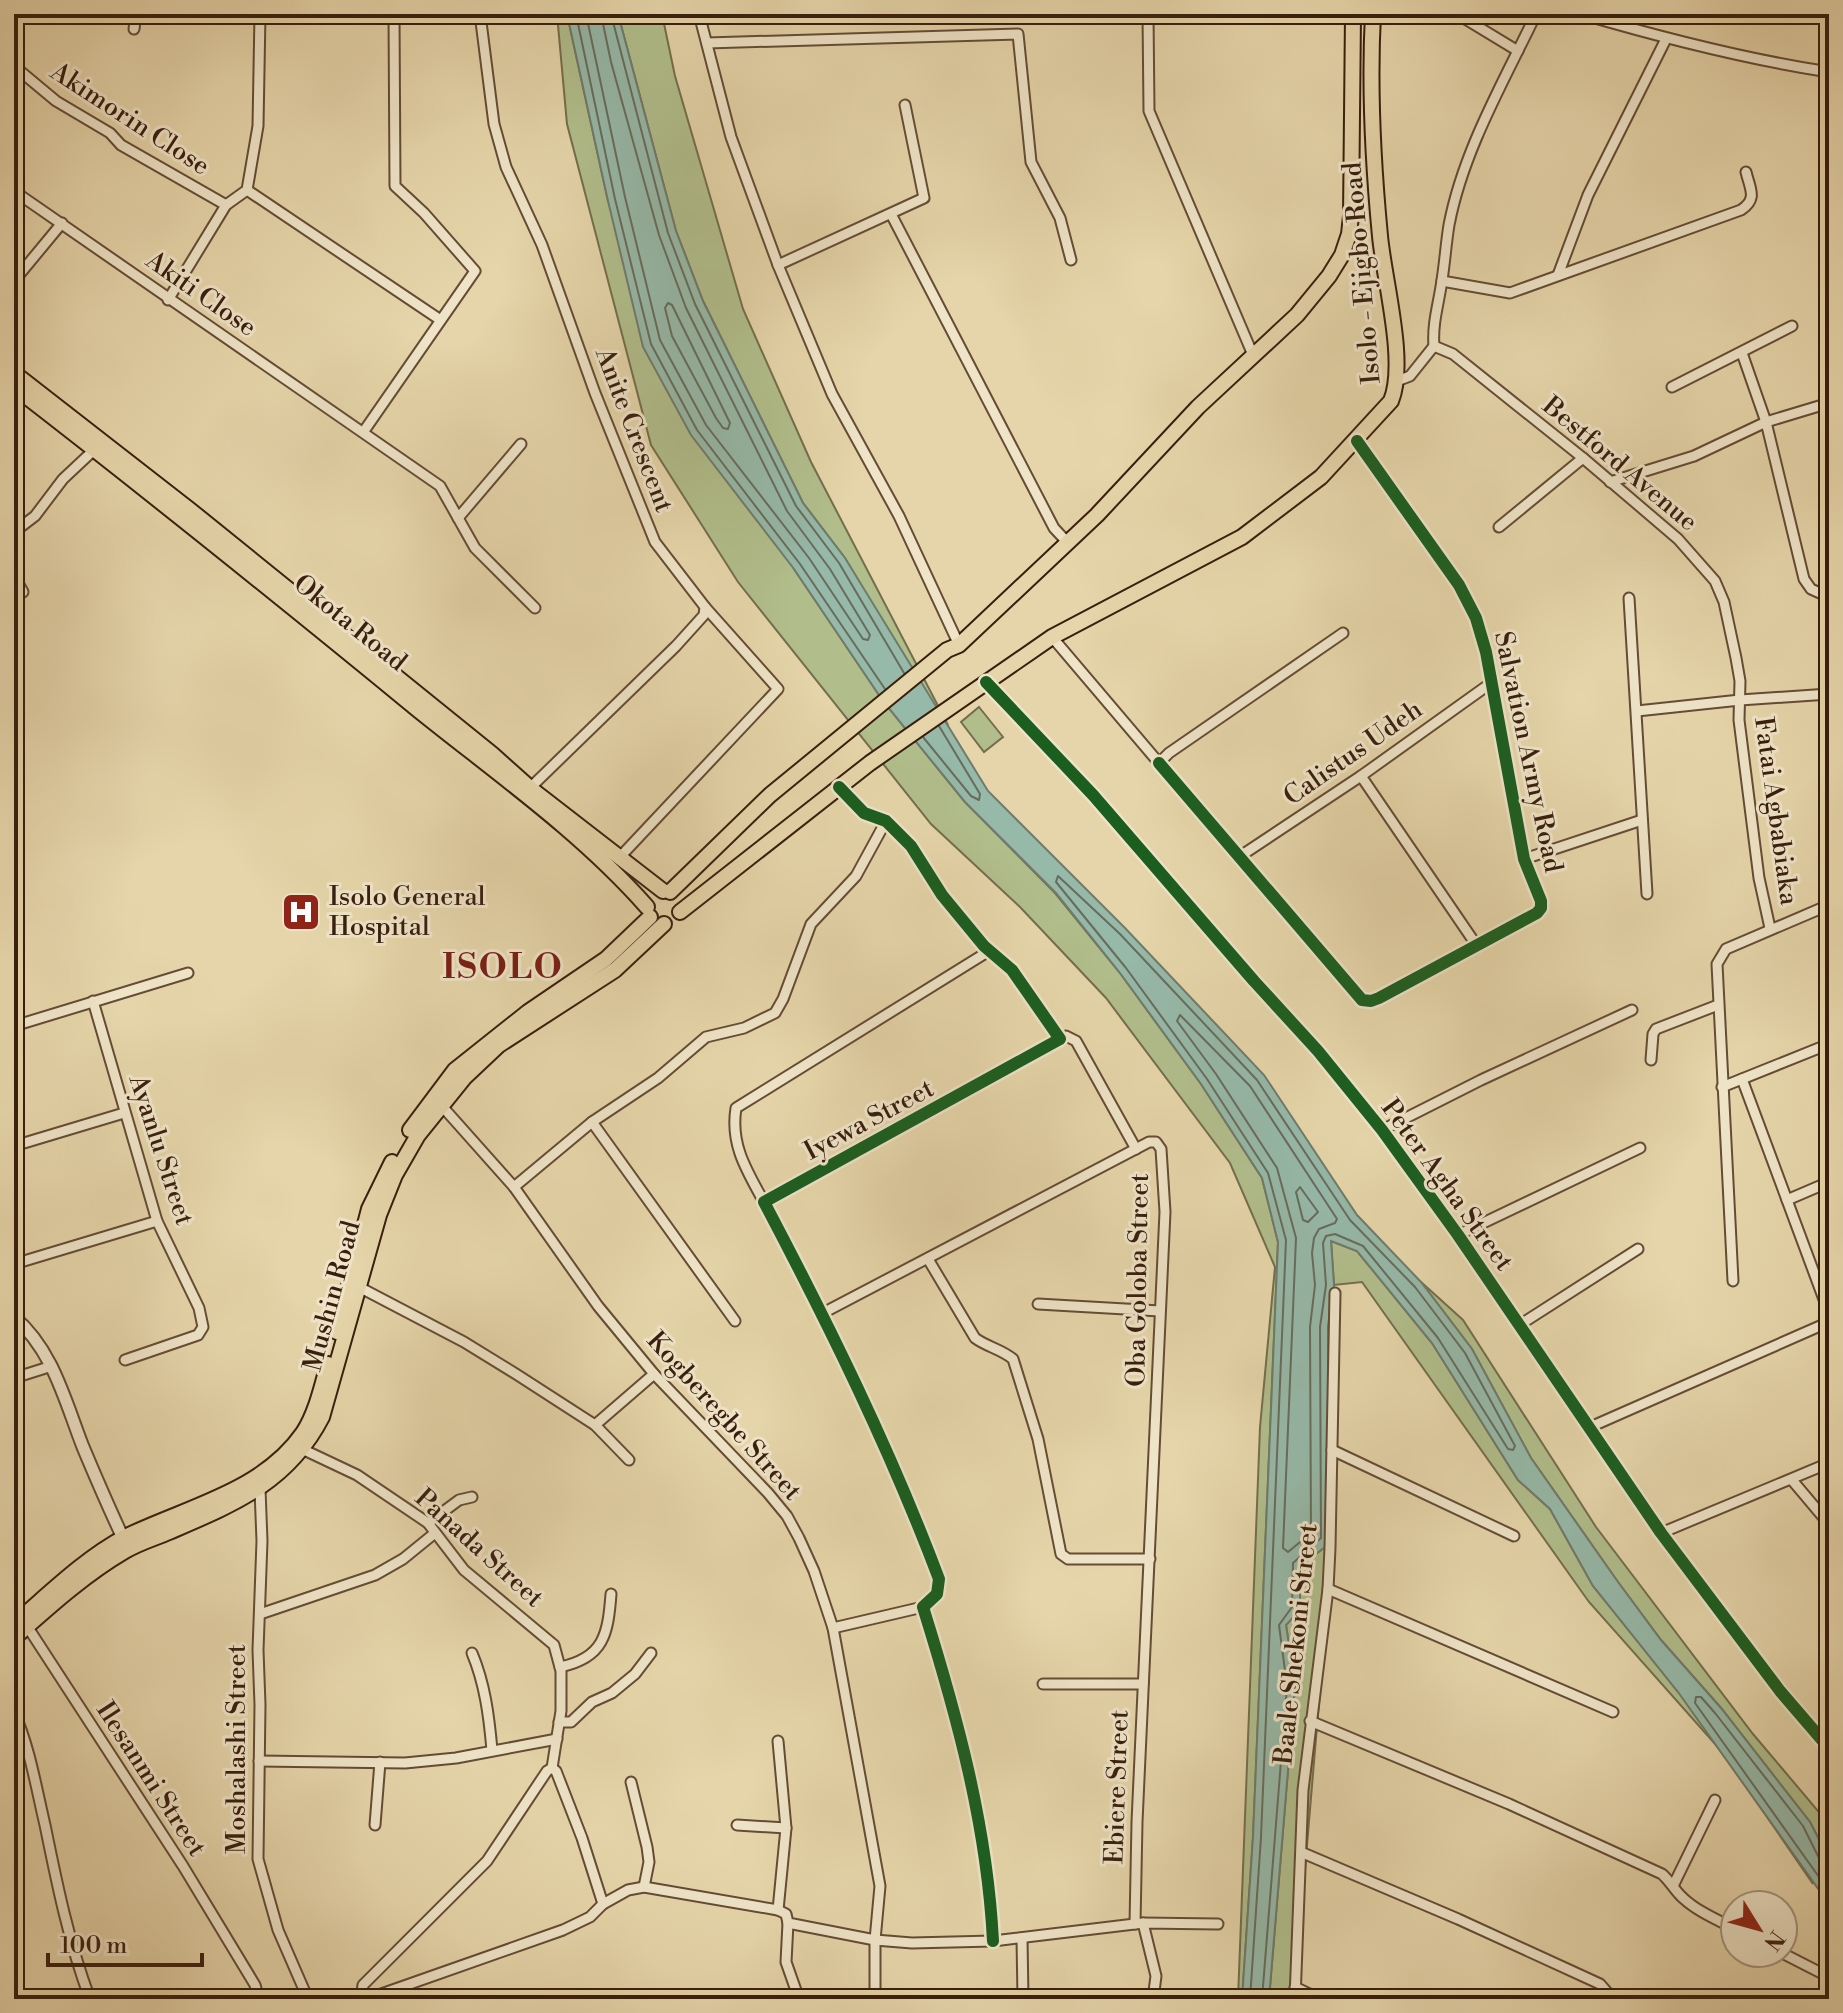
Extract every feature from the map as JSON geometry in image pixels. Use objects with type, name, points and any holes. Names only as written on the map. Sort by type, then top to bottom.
[{"type":"main road","name":"Isolo - Ejigbo Road","points":[[666,892],[770,795],[953,648],[1106,505],[1198,407],[1297,315],[1329,276],[1342,255],[1351,216],[1353,14]]},
{"type":"main road","name":"Isolo - Ejigbo Road","points":[[839,787],[1052,637],[1242,537],[1292,501],[1357,441],[1391,401],[1398,369],[1379,218],[1372,123],[1373,14]]},
{"type":"main road","points":[[1351,216],[1379,218]]},
{"type":"main road","points":[[14,373],[190,510],[530,788],[680,903],[680,912]]},
{"type":"main road","name":"Okota Road","points":[[14,387],[582,843],[621,877],[654,916]]},
{"type":"main road","points":[[666,892],[650,898],[654,916],[674,920],[680,912],[839,787]]},
{"type":"main road","name":"Mushin Road","points":[[22,1622],[128,1549],[260,1489],[282,1472],[302,1449],[322,1417],[368,1249],[395,1175],[418,1135],[464,1078],[499,1045],[615,970],[654,916]]},
{"type":"main road","name":"Mushin Road","points":[[14,1638],[22,1622],[89,1561],[123,1538],[253,1480],[292,1446],[309,1422],[323,1382],[369,1209],[411,1130],[455,1070],[528,1012],[606,959],[654,916]]},
{"type":"street","points":[[134,29],[136,14]]},
{"type":"street","points":[[168,300],[226,205],[247,190],[258,126],[260,14]]},
{"type":"street","points":[[364,431],[475,271],[424,213],[395,186],[394,14]]},
{"type":"street","name":"Anite Crescent","points":[[480,14],[494,124],[506,167],[542,245],[595,393],[655,542],[705,607],[778,689],[619,858]]},
{"type":"street","points":[[699,14],[731,137],[778,265],[832,394],[899,516],[953,648]]},
{"type":"street","points":[[1148,14],[1149,111],[1253,355]]},
{"type":"street","points":[[1457,14],[1518,51]]},
{"type":"street","points":[[1397,381],[1410,376],[1434,346],[1433,325],[1449,224],[1461,184],[1482,129],[1536,14]]},
{"type":"street","points":[[1581,14],[1757,61],[1829,72]]},
{"type":"street","points":[[707,43],[1018,34],[1031,162],[1060,218],[1071,260]]},
{"type":"street","points":[[1558,275],[1588,195],[1666,39]]},
{"type":"street","name":"Akimorin Close","points":[[14,66],[56,101],[110,133],[121,145],[226,205]]},
{"type":"street","points":[[778,265],[924,198],[905,105]]},
{"type":"street","points":[[1442,281],[1503,294],[1518,291],[1741,210],[1750,205],[1752,199],[1746,172]]},
{"type":"street","points":[[247,190],[439,319]]},
{"type":"street","name":"Akiti Close","points":[[14,191],[440,486],[475,548],[535,608]]},
{"type":"street","points":[[891,214],[1054,528],[1067,542]]},
{"type":"street","points":[[14,281],[62,223]]},
{"type":"street","points":[[1672,387],[1792,326]]},
{"type":"street","name":"Bestford Avenue","points":[[1434,346],[1453,354],[1472,368],[1583,458],[1678,539],[1715,581],[1724,602],[1736,658],[1740,700]]},
{"type":"street","points":[[1742,353],[1766,422],[1804,579],[1811,589],[1822,594],[1829,592]]},
{"type":"street","points":[[1610,482],[1694,456],[1766,422],[1829,403]]},
{"type":"street","name":"Salvation Army Road","points":[[1239,857],[1362,1000],[1379,998],[1537,913],[1541,908],[1524,859],[1486,652],[1476,618],[1459,585],[1357,441]]},
{"type":"street","points":[[458,518],[521,444]]},
{"type":"street","points":[[14,532],[35,516],[63,479],[95,449]]},
{"type":"street","points":[[1499,527],[1583,458]]},
{"type":"street","points":[[14,576],[23,592]]},
{"type":"street","points":[[1629,598],[1647,894]]},
{"type":"street","points":[[530,788],[676,646],[704,615],[705,607]]},
{"type":"street","points":[[1159,763],[1343,633]]},
{"type":"street","points":[[1052,637],[1239,857]]},
{"type":"street","name":"Calistus Udeh","points":[[1239,857],[1361,776],[1491,683]]},
{"type":"street","name":"Peter Agha Street","points":[[981,686],[1093,795],[1318,1051],[1382,1130],[1458,1235],[1661,1533],[1780,1691],[1829,1748]]},
{"type":"street","points":[[1637,711],[1829,694]]},
{"type":"street","name":"Fatai Agbabiaka","points":[[1740,700],[1739,720],[1759,878],[1770,928]]},
{"type":"street","points":[[1361,776],[1477,946]]},
{"type":"street","points":[[839,787],[864,813],[886,821],[911,846],[942,895],[989,951],[1012,970],[1060,1039],[1066,1036],[1076,1041],[1136,1149]]},
{"type":"street","points":[[1524,859],[1642,820]]},
{"type":"street","points":[[514,1187],[592,1122],[658,1078],[706,1037],[744,1028],[775,1013],[811,924],[856,876],[886,821]]},
{"type":"street","points":[[1733,1281],[1718,1005],[1719,956],[1726,949],[1770,928],[1829,905]]},
{"type":"street","points":[[833,1628],[923,1607],[937,1594],[939,1579],[903,1488],[823,1313],[737,1152],[736,1108],[989,951]]},
{"type":"street","points":[[14,1026],[188,973]]},
{"type":"street","name":"Ayanlu Street","points":[[93,1001],[157,1221],[199,1308],[203,1327],[198,1335],[125,1360]]},
{"type":"street","points":[[1651,1060],[1656,1029],[1718,1005]]},
{"type":"street","points":[[1382,1130],[1632,1010]]},
{"type":"street","name":"Iyewa Street","points":[[764,1202],[1060,1039]]},
{"type":"street","points":[[1722,1087],[1829,1044]]},
{"type":"street","points":[[1742,1079],[1829,1313]]},
{"type":"street","name":"Kogberegbe Street","points":[[441,1105],[514,1187],[598,1306],[654,1374],[787,1516],[814,1571],[833,1628],[880,1886],[875,1940],[875,1999]]},
{"type":"street","points":[[14,1146],[124,1113]]},
{"type":"street","points":[[592,1122],[735,1321]]},
{"type":"street","name":"Oba Goloba Street","points":[[823,1313],[1136,1149],[1156,1142],[1161,1149],[1165,1212],[1145,1652]]},
{"type":"street","points":[[1458,1235],[1640,1148]]},
{"type":"street","points":[[1787,1200],[1829,1182]]},
{"type":"street","points":[[14,1264],[157,1221]]},
{"type":"street","points":[[1518,1326],[1638,1249]]},
{"type":"street","points":[[928,1259],[975,1338],[986,1346],[1002,1350],[1013,1359],[1038,1439],[1061,1554],[1068,1559],[1150,1559]]},
{"type":"street","points":[[359,1287],[464,1342],[595,1425],[629,1460]]},
{"type":"street","name":"Baale Shekoni Street","points":[[1295,1999],[1303,1853],[1303,1790],[1328,1589],[1335,1293]]},
{"type":"street","points":[[1038,1304],[1160,1311]]},
{"type":"street","points":[[14,1317],[40,1344],[52,1366],[100,1490],[123,1538]]},
{"type":"street","points":[[1588,1428],[1829,1322]]},
{"type":"street","points":[[14,1378],[52,1366]]},
{"type":"street","points":[[595,1425],[654,1374]]},
{"type":"street","name":"Panada Street","points":[[302,1449],[357,1475],[428,1523],[464,1570],[554,1645],[560,1667],[559,1722],[552,1768]]},
{"type":"street","points":[[1332,1450],[1514,1536]]},
{"type":"street","points":[[1661,1533],[1829,1463]]},
{"type":"street","points":[[1792,1480],[1829,1524]]},
{"type":"street","name":"Moshalashi Street","points":[[260,1489],[258,1859],[278,1930],[308,1999]]},
{"type":"street","points":[[428,1523],[459,1500],[472,1497]]},
{"type":"street","points":[[260,1614],[375,1575],[403,1559],[435,1533]]},
{"type":"street","points":[[1328,1589],[1613,1712]]},
{"type":"street","points":[[560,1667],[583,1660],[601,1645],[610,1614],[611,1594]]},
{"type":"street","name":"Ilesanmi Street","points":[[14,1595],[22,1622],[183,1866],[255,1985],[259,1999]]},
{"type":"street","points":[[923,1607],[958,1721],[971,1776],[991,1888],[993,1941]]},
{"type":"street","name":"Ebiere Street","points":[[1145,1652],[1139,1924],[1156,1976],[1153,1999]]},
{"type":"street","points":[[472,1653],[482,1675],[490,1714],[492,1750]]},
{"type":"street","points":[[559,1722],[571,1722],[592,1702],[612,1693],[635,1674],[651,1653]]},
{"type":"street","points":[[1043,1684],[1143,1684]]},
{"type":"street","points":[[14,1712],[26,1740],[78,1967],[90,1999]]},
{"type":"street","points":[[1310,1721],[1509,1804],[1662,1874],[1674,1884],[1681,1897],[1719,1920]]},
{"type":"street","points":[[259,1761],[380,1762],[456,1758],[557,1739]]},
{"type":"street","points":[[778,1741],[786,1828],[778,1910]]},
{"type":"street","points":[[375,1825],[380,1762]]},
{"type":"street","points":[[361,1999],[363,1985],[487,1861],[552,1768],[556,1771],[582,1838],[603,1904]]},
{"type":"street","points":[[631,1782],[649,1862],[644,1887]]},
{"type":"street","points":[[1674,1884],[1715,1800]]},
{"type":"street","points":[[737,1825],[786,1828]]},
{"type":"street","points":[[1303,1853],[1600,1984],[1607,1992],[1607,1999]]},
{"type":"street","points":[[367,1999],[563,1930],[590,1917],[603,1904],[628,1890],[644,1887],[778,1910],[786,1914],[786,1962],[799,1999]]},
{"type":"street","points":[[788,1923],[875,1940],[912,1943],[993,1941],[1139,1924],[1218,1924]]},
{"type":"street","points":[[1022,1938],[1023,1999]]},
{"type":"street","points":[[1799,1962],[1829,1977]]},
{"type":"street","points":[[1295,1987],[1320,1999]]},
{"type":"green space","points":[[557,14],[567,14],[608,201],[794,569],[883,701],[965,802],[1055,893],[1120,973],[1201,1084],[1262,1178],[1278,1242],[1253,1837],[1242,1999],[1238,1999],[1260,1427],[1275,1267],[1230,1163],[1106,998],[1020,907],[931,824],[738,582],[651,445],[567,124]]},
{"type":"green space","points":[[618,14],[662,14],[675,76],[743,309],[811,462],[948,725],[910,668],[845,558],[803,503],[703,301],[676,231]]},
{"type":"green space","points":[[979,707],[1003,737],[984,752],[961,722]]},
{"type":"green space","points":[[1331,1241],[1357,1251],[1432,1343],[1518,1480],[1550,1509],[1593,1586],[1738,1764],[1813,1884],[1724,1754],[1589,1602],[1362,1282],[1334,1285]]},
{"type":"green space","points":[[1421,1282],[1463,1320],[1596,1527],[1753,1734],[1829,1824],[1829,1859],[1810,1822],[1721,1708],[1661,1640],[1618,1582],[1531,1458],[1472,1349]]},
{"type":"green space","points":[[1329,1544],[1326,1620],[1294,1999],[1269,1999],[1295,1686],[1286,1625],[1300,1610],[1300,1566]]},
{"type":"water","points":[[567,14],[618,14],[676,231],[703,301],[803,503],[845,558],[988,791],[1125,928],[1264,1075],[1357,1215],[1421,1282],[1472,1349],[1531,1458],[1618,1582],[1661,1640],[1721,1708],[1810,1822],[1829,1859],[1829,1904],[1678,1692],[1593,1586],[1550,1509],[1518,1480],[1432,1343],[1357,1251],[1331,1241],[1334,1285],[1328,1326],[1329,1544],[1300,1566],[1300,1610],[1286,1625],[1295,1686],[1269,1999],[1242,1999],[1253,1837],[1278,1242],[1262,1178],[1201,1084],[1120,973],[1056,893],[965,802],[883,701],[794,569],[691,435],[643,347]]},
{"type":"cycle path","points":[[1159,763],[1362,1000],[1379,998],[1537,913],[1541,908],[1524,859],[1486,652],[1476,618],[1459,585],[1357,441]]},
{"type":"cycle path","points":[[986,682],[1093,795],[1318,1051],[1382,1130],[1458,1235],[1661,1533],[1780,1691],[1829,1748]]},
{"type":"cycle path","points":[[839,787],[864,813],[886,821],[911,846],[942,895],[984,946],[1012,970],[1060,1039],[764,1202],[858,1388],[939,1579],[937,1594],[923,1607],[947,1689],[977,1813],[993,1941]]},
{"type":"place","name":"Isolo General Hospital","points":[[301,912]]},
{"type":"district","name":"ISOLO","points":[[503,968]]}]
